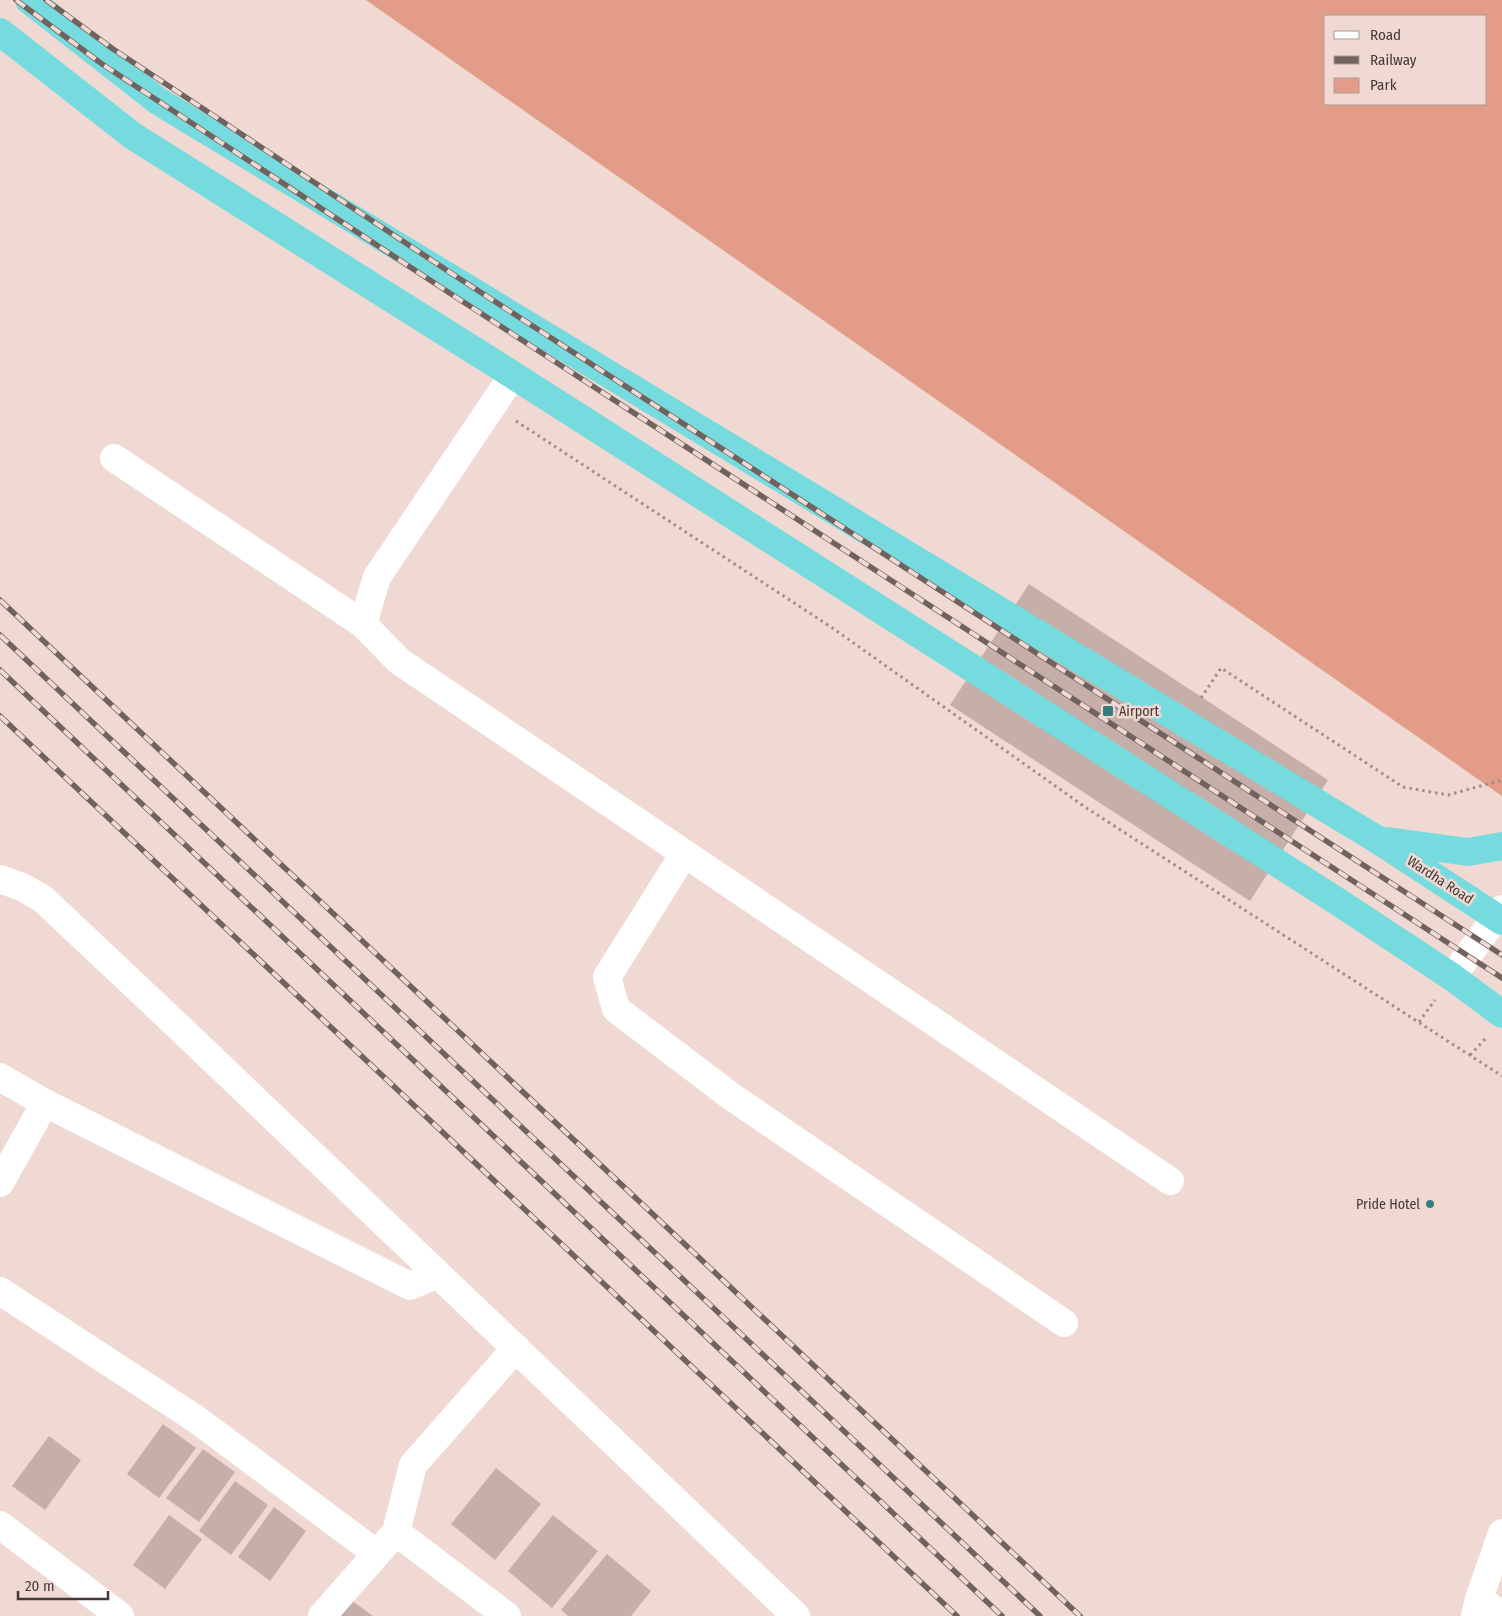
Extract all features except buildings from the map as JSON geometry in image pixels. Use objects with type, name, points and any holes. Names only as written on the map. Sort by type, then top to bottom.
[{"type":"highway","name":"Wardha Road","points":[[29,0],[158,101],[1500,915]]},
{"type":"highway","points":[[0,32],[133,136],[513,375],[1343,905],[1452,977],[1502,1014]]},
{"type":"highway","points":[[1378,840],[1468,852],[1502,846]]},
{"type":"street","points":[[363,624],[377,578],[513,375]]},
{"type":"street","points":[[114,458],[363,624],[399,661],[1170,1181]]},
{"type":"street","points":[[684,854],[607,977],[616,1009],[732,1097],[1064,1324]]},
{"type":"street","points":[[0,879],[34,893],[43,900],[796,1616]]},
{"type":"street","points":[[1452,977],[1500,915]]},
{"type":"street","points":[[0,1077],[45,1102],[410,1286],[438,1274]]},
{"type":"street","points":[[0,1182],[45,1102]]},
{"type":"street","points":[[0,1291],[196,1419],[377,1554]]},
{"type":"street","points":[[322,1616],[396,1532],[413,1465],[516,1348]]},
{"type":"street","points":[[0,1525],[120,1616]]},
{"type":"street","points":[[396,1532],[507,1616]]},
{"type":"street","points":[[1502,1533],[1477,1608],[1502,1615]]},
{"type":"path","points":[[492,406],[831,627],[1085,807],[1502,1076]]},
{"type":"path","points":[[1183,722],[1222,668],[1403,787],[1448,795],[1502,780]]},
{"type":"green space","points":[[366,0],[1502,0],[1502,796]]},
{"type":"railway","points":[[16,0],[102,64],[445,290],[1502,978]]},
{"type":"railway","points":[[46,0],[113,49],[454,275],[1502,955]]},
{"type":"railway","points":[[0,600],[1080,1616]]},
{"type":"railway","points":[[0,635],[1040,1616]]},
{"type":"railway","points":[[0,670],[1002,1616]]},
{"type":"railway","points":[[0,716],[957,1616]]},
{"type":"place","name":"Airport","points":[[1108,711]]},
{"type":"place","name":"Pride Hotel","points":[[1430,1204]]}]
